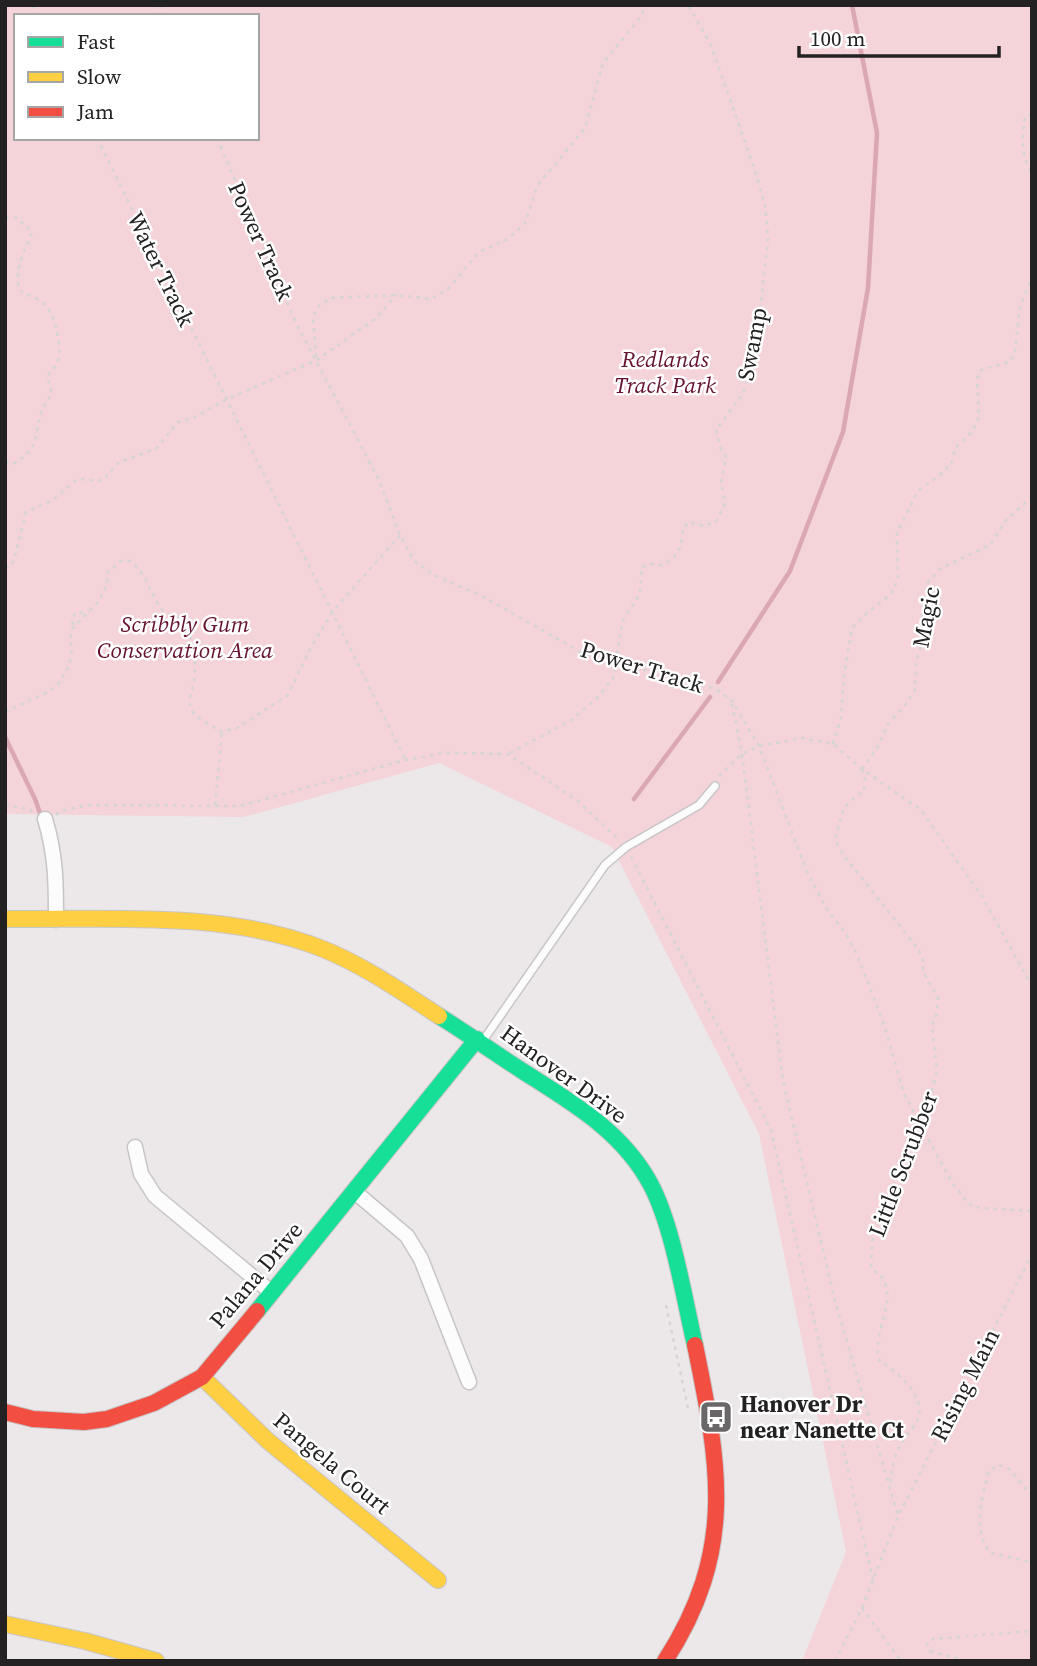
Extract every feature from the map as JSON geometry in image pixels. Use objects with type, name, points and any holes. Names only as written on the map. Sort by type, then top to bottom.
[{"type":"street","points":[[45,819],[54,848],[57,872],[56,920]]},
{"type":"street","name":"Hanover Drive","points":[[5,919],[177,922],[238,927],[312,945],[361,965],[479,1041],[608,1128],[633,1156],[652,1186],[665,1222],[699,1362],[718,1495],[714,1534],[704,1577],[691,1616],[665,1661]]},
{"type":"street","name":"Palana Drive","points":[[5,1412],[36,1421],[85,1424],[141,1410],[202,1377],[479,1041]]},
{"type":"street","points":[[135,1147],[141,1174],[156,1196],[271,1292]]},
{"type":"street","points":[[355,1192],[407,1236],[421,1259],[470,1382]]},
{"type":"street","name":"Pangela Court","points":[[202,1377],[268,1441],[438,1580]]},
{"type":"street","points":[[5,1624],[85,1641],[156,1661]]},
{"type":"lane","points":[[479,1041],[605,865],[626,847],[699,805],[716,786]]},
{"type":"path","points":[[317,360],[313,316],[320,305],[330,298],[396,295],[431,299],[448,289],[479,252],[508,240],[525,223],[537,186],[586,128],[603,63],[640,18],[646,5]]},
{"type":"path","name":"Swamp","points":[[617,661],[623,620],[640,594],[642,567],[650,564],[663,565],[675,558],[683,544],[683,528],[688,522],[704,526],[716,522],[725,504],[721,483],[726,457],[720,447],[716,430],[742,395],[748,379],[748,365],[759,322],[768,238],[765,205],[711,45],[688,6]]},
{"type":"path","points":[[1032,114],[1025,117],[1021,141],[1026,163],[1032,172]]},
{"type":"path","name":"Water Track","points":[[98,140],[405,760]]},
{"type":"path","name":"Power Track","points":[[217,140],[296,323],[378,478],[400,536],[414,561],[434,575],[480,595],[583,653],[716,689],[732,701],[759,746],[806,869],[826,908],[857,954],[885,1027],[904,1094],[953,1184],[969,1204],[980,1208],[1032,1211]]},
{"type":"path","points":[[5,217],[17,218],[32,232],[18,272],[19,284],[21,292],[27,297],[35,298],[50,310],[56,328],[59,353],[57,363],[49,371],[47,379],[52,393],[42,408],[40,427],[30,451],[12,464],[5,462]]},
{"type":"path","points":[[833,744],[841,718],[844,676],[852,628],[890,595],[898,580],[898,533],[918,491],[942,474],[951,464],[956,447],[972,432],[979,418],[977,379],[981,370],[1011,361],[1016,351],[1020,306],[1032,278]]},
{"type":"path","points":[[5,567],[10,566],[14,560],[26,512],[53,500],[79,479],[104,479],[118,463],[157,448],[178,422],[193,418],[225,400],[317,360],[376,318],[396,295]]},
{"type":"path","name":"Magic","points":[[862,769],[877,748],[888,724],[915,690],[916,663],[923,639],[922,615],[928,582],[941,568],[990,545],[1006,520],[1032,498]]},
{"type":"path","points":[[72,629],[99,601],[107,585],[108,572],[121,561],[130,561],[144,575],[160,609],[169,616],[179,617],[195,647],[194,681],[189,702],[192,711],[222,732],[237,728],[288,695],[310,649],[333,611],[400,536]]},
{"type":"path","points":[[5,712],[50,691],[58,684],[69,666],[75,613],[89,612]]},
{"type":"path","points":[[5,805],[30,809],[35,820],[55,817],[61,811],[87,805],[240,806],[405,760],[445,753],[508,754],[570,720],[598,697],[613,678],[617,661]]},
{"type":"path","points":[[732,701],[742,754],[783,1081],[835,1301],[898,1516]]},
{"type":"path","points":[[215,806],[222,732]]},
{"type":"path","points":[[716,786],[720,772],[742,754],[759,746],[802,738],[833,744],[862,769],[921,810],[981,895],[1032,986]]},
{"type":"path","points":[[508,754],[578,801],[626,847],[771,1130],[873,1580]]},
{"type":"path","name":"Little Scrubber","points":[[862,769],[864,790],[845,807],[835,840],[845,857],[923,957],[923,972],[939,998],[932,1025],[937,1071],[931,1094],[872,1242],[871,1268],[883,1278],[888,1295],[875,1348],[878,1360],[894,1371],[911,1389],[917,1399],[919,1415],[912,1431],[901,1442],[892,1464],[890,1489]]},
{"type":"path","points":[[1025,972],[1032,977]]},
{"type":"path","name":"Rising Main","points":[[835,1661],[862,1608],[898,1516],[1032,1254]]},
{"type":"path","points":[[664,1294],[689,1416]]},
{"type":"path","points":[[1032,1496],[1008,1468],[998,1465],[989,1471],[979,1509],[982,1542],[990,1553],[1032,1562]]},
{"type":"path","points":[[862,1608],[901,1661]]},
{"type":"path","points":[[966,1661],[930,1651],[927,1644],[933,1639],[1032,1631]]},
{"type":"green space","name":"Redlands Track Park","points":[[5,5],[1032,5],[1032,1661],[802,1661],[846,1552],[759,1134],[612,847],[439,763],[244,817],[5,814]]},
{"type":"waterway","points":[[718,682],[790,571],[843,432],[868,288],[877,133],[852,5]]},
{"type":"waterway","points":[[634,799],[710,697]]},
{"type":"waterway","points":[[5,737],[41,816]]},
{"type":"traffic: fast","points":[[439,1016],[578,1107],[611,1134],[640,1166],[666,1221],[695,1345]]},
{"type":"traffic: fast","points":[[257,1311],[477,1039]]},
{"type":"traffic: slow","points":[[5,919],[166,920],[247,928],[323,949],[354,963],[439,1016]]},
{"type":"traffic: slow","points":[[202,1377],[268,1441],[438,1580]]},
{"type":"traffic: slow","points":[[5,1624],[85,1641],[156,1661]]},
{"type":"traffic: jam","points":[[5,1412],[33,1419],[84,1422],[107,1419],[154,1403],[202,1377],[257,1311]]},
{"type":"traffic: jam","points":[[665,1661],[688,1621],[703,1582],[712,1545],[716,1508],[711,1430],[695,1345]]},
{"type":"place","name":"Hanover Dr near Nanette Ct","points":[[716,1417]]},
{"type":"park label","name":"Scribbly Gum Conservation Area","points":[[185,637]]}]
